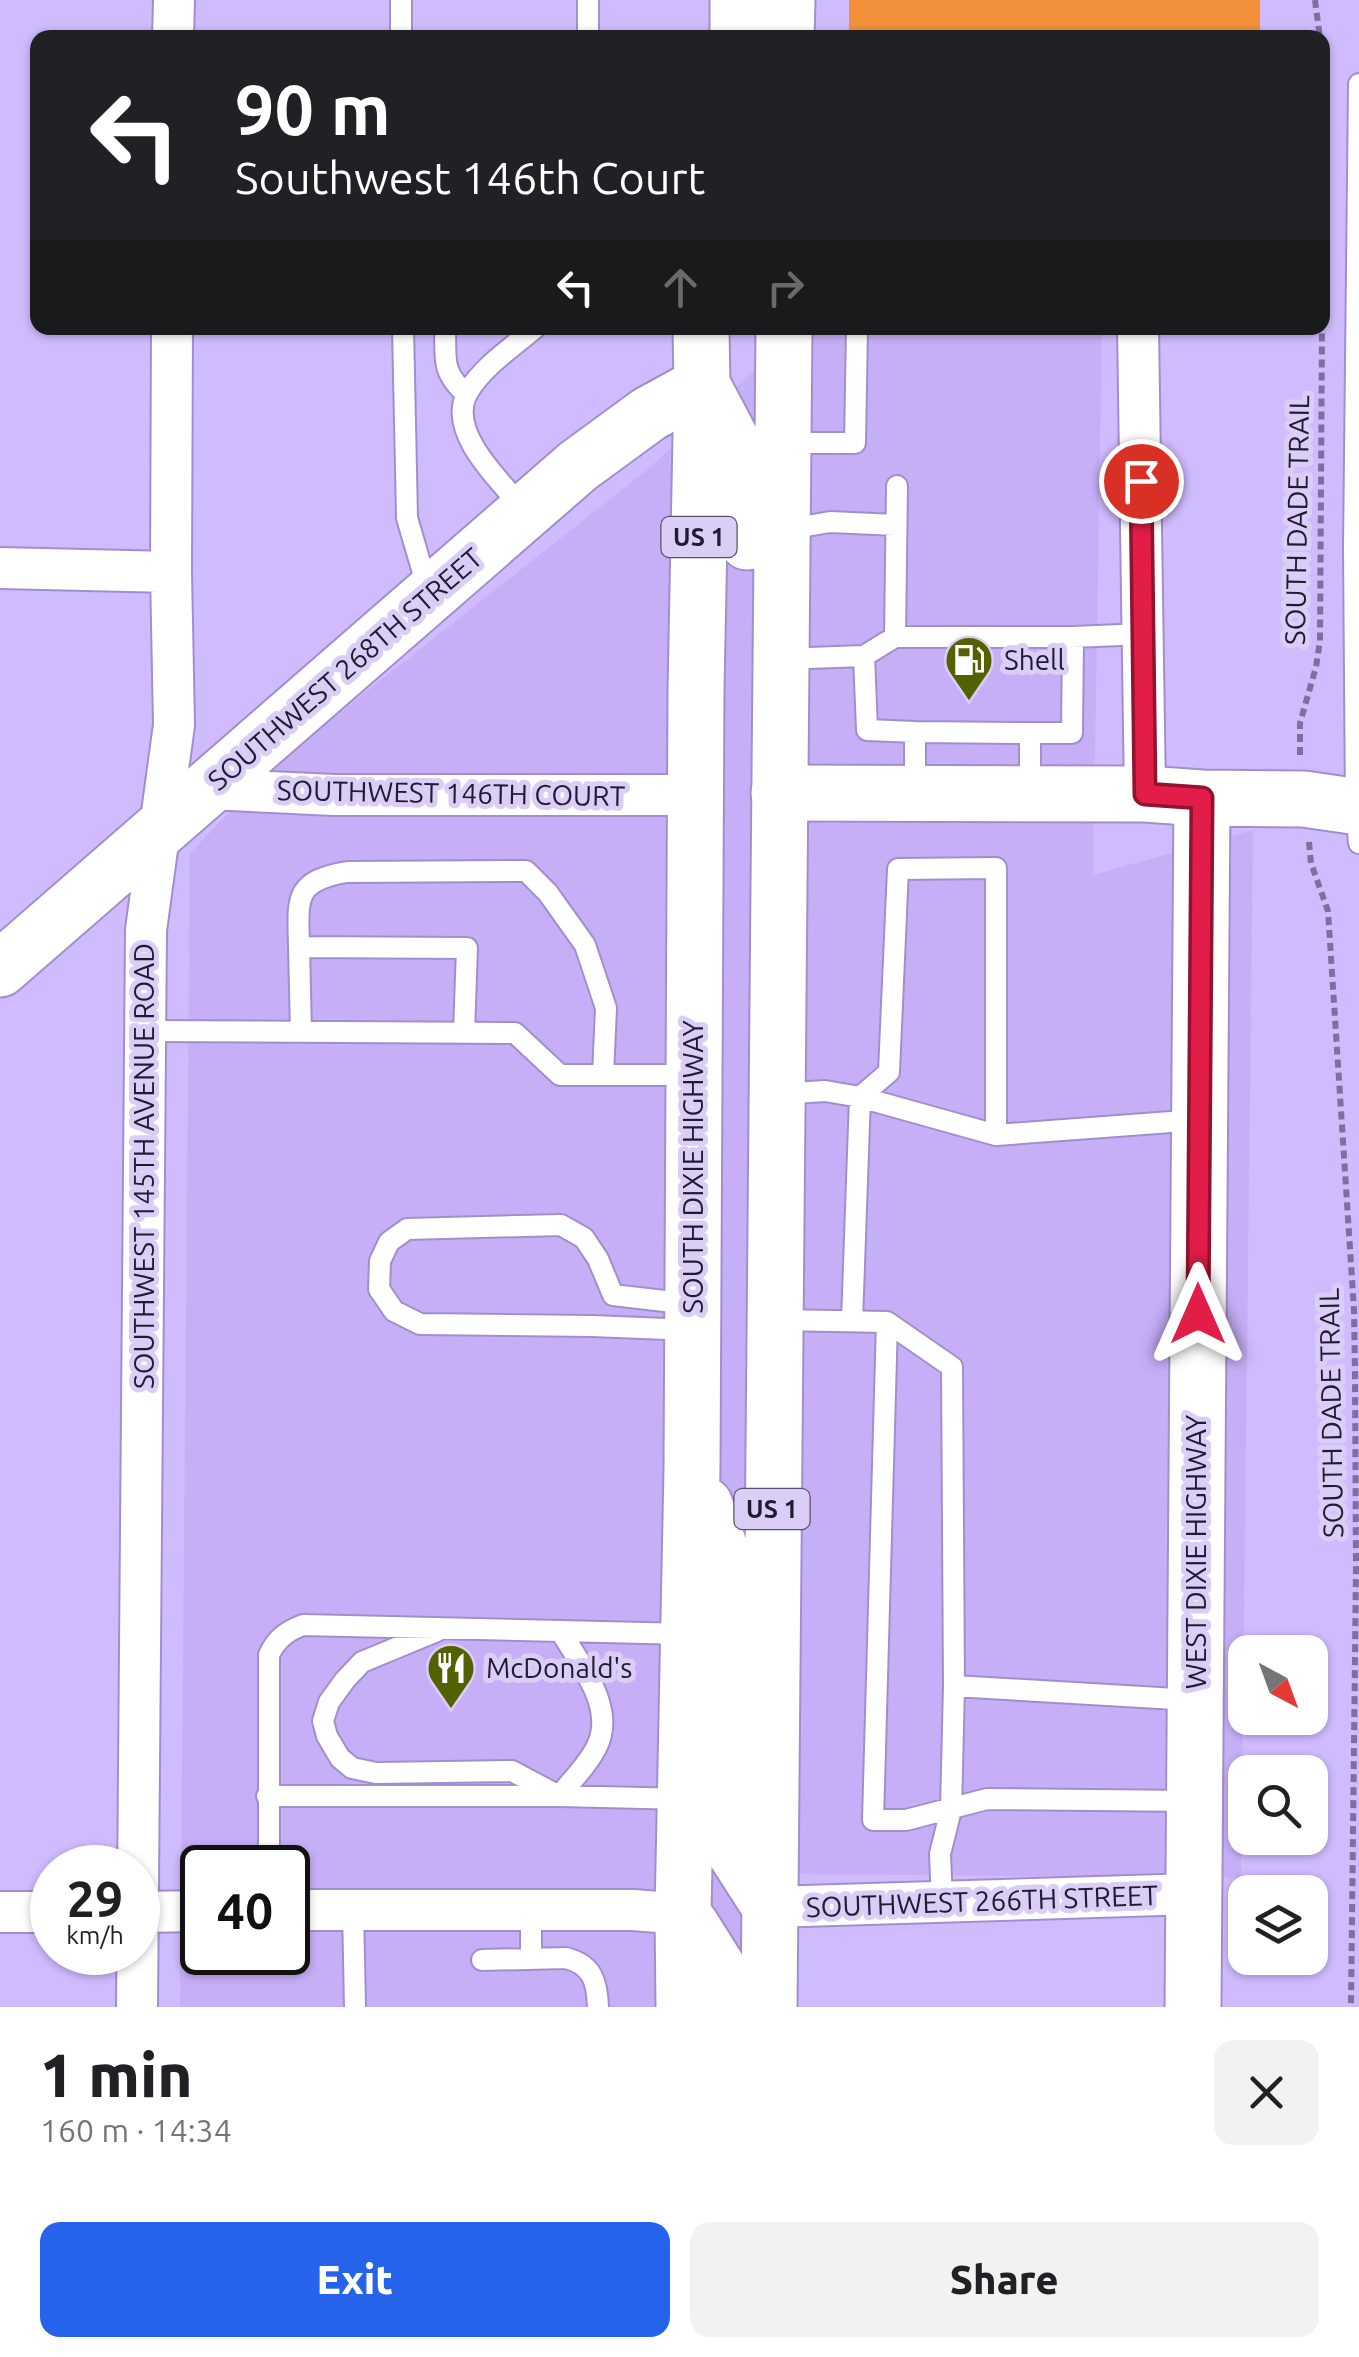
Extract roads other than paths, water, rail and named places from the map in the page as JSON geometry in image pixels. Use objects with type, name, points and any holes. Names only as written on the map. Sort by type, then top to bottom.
[{"type":"main road","points":[[703,0],[703,30]]},
{"type":"main road","points":[[738,0],[738,30]]},
{"type":"main road","points":[[786,30],[787,0]]},
{"type":"main road","name":"SOUTH DIXIE HIGHWAY","points":[[684,2007],[701,335]]},
{"type":"main road","name":"SOUTHWEST 268TH STREET","points":[[0,968],[578,466],[648,414],[702,385],[730,358],[745,335]]},
{"type":"main road","name":"US 1","points":[[768,2007],[784,335]]},
{"type":"main road","points":[[702,385],[742,460],[747,494],[745,721],[779,793],[1145,794],[1304,799],[1358,819]]},
{"type":"main road","name":"WEST DIXIE HIGHWAY","points":[[1193,2007],[1202,798]]},
{"type":"main road","points":[[692,1470],[730,1576],[728,1815],[734,1851],[770,1908]]},
{"type":"main road","points":[[683,1914],[718,1968],[724,2007]]},
{"type":"street","points":[[174,0],[174,30]]},
{"type":"street","name":"SOUTHWEST 145TH AVENUE ROAD","points":[[139,1845],[146,930],[174,725],[172,335]]},
{"type":"street","points":[[1138,335],[1145,794]]},
{"type":"street","points":[[0,568],[171,572]]},
{"type":"street","name":"SOUTHWEST 146TH COURT","points":[[208,789],[353,795],[695,795]]},
{"type":"street","name":"SOUTHWEST 266TH STREET","points":[[770,1908],[1194,1894]]},
{"type":"street","points":[[310,1910],[632,1910],[683,1914]]},
{"type":"street","points":[[0,1912],[30,1912]]},
{"type":"street","name":"SOUTHWEST 145TH AVENUE ROAD","points":[[137,1975],[137,2007]]},
{"type":"lane","points":[[401,0],[401,30]]},
{"type":"lane","points":[[588,0],[588,30]]},
{"type":"lane","points":[[1358,819],[1354,529],[1359,84]]},
{"type":"lane","points":[[403,335],[407,518],[430,595]]},
{"type":"lane","points":[[445,335],[446,367],[451,380],[466,394]]},
{"type":"lane","points":[[526,511],[480,456],[468,437],[462,416],[466,394],[481,375],[527,335]]},
{"type":"lane","points":[[782,443],[855,443],[857,335]]},
{"type":"lane","points":[[895,637],[897,486]]},
{"type":"lane","points":[[781,531],[830,522],[896,525]]},
{"type":"lane","points":[[781,659],[864,656],[895,637],[1073,638],[1144,634]]},
{"type":"lane","points":[[864,656],[868,730],[1072,733],[1073,638]]},
{"type":"lane","points":[[915,732],[916,793]]},
{"type":"lane","points":[[1030,733],[1030,794]]},
{"type":"lane","points":[[852,1320],[860,1097],[889,1072],[898,869],[996,868],[996,1135]]},
{"type":"lane","points":[[301,1032],[298,903],[311,883],[347,872],[526,872],[548,892],[586,944],[606,1008],[603,1075]]},
{"type":"lane","points":[[299,947],[468,948],[464,1033]]},
{"type":"lane","points":[[145,1031],[516,1034],[560,1075],[694,1075]]},
{"type":"lane","points":[[776,1094],[825,1091],[860,1097],[996,1135],[1199,1120]]},
{"type":"lane","points":[[613,1294],[584,1238],[561,1225],[407,1229],[389,1242],[380,1261],[379,1289],[394,1310],[420,1324],[592,1326],[692,1317]]},
{"type":"lane","points":[[613,1294],[692,1317]]},
{"type":"lane","points":[[592,1326],[613,1294]]},
{"type":"lane","points":[[774,1320],[886,1322],[952,1367],[954,1686],[950,1810],[940,1854],[942,1902]]},
{"type":"lane","points":[[886,1322],[873,1820],[906,1820],[987,1799],[1195,1801]]},
{"type":"lane","points":[[268,1845],[268,1655],[291,1629],[303,1624],[690,1634]]},
{"type":"lane","points":[[448,1627],[362,1662],[344,1680],[323,1721],[340,1758],[352,1768],[376,1773],[512,1772],[559,1796]]},
{"type":"lane","points":[[559,1796],[590,1760],[602,1730],[598,1698],[561,1632]]},
{"type":"lane","points":[[954,1686],[1195,1700]]},
{"type":"lane","points":[[267,1796],[686,1799]]},
{"type":"lane","points":[[354,1910],[354,2007]]},
{"type":"lane","points":[[530,1910],[531,1959]]},
{"type":"lane","points":[[482,1960],[580,1961],[598,1984],[598,2007]]},
{"type":"place","name":"Shell","points":[[969,702]]},
{"type":"place","name":"McDonald's","points":[[451,1710]]}]
